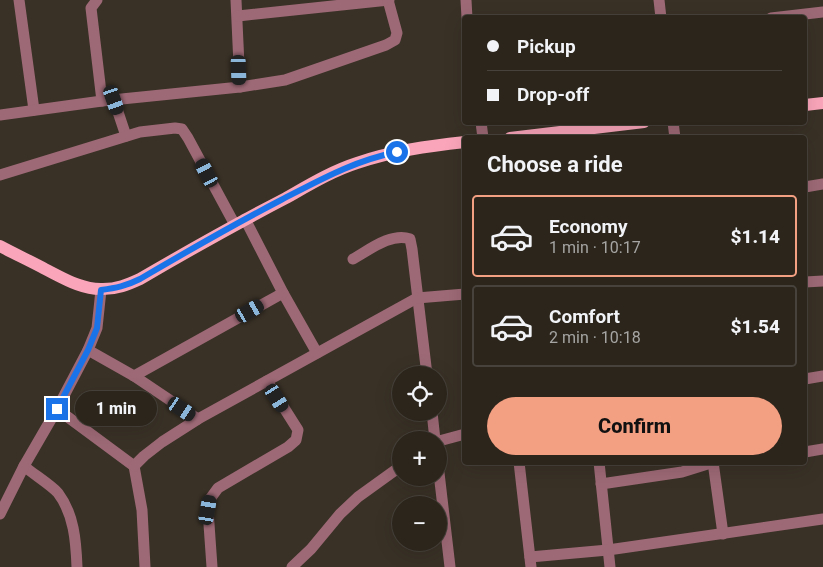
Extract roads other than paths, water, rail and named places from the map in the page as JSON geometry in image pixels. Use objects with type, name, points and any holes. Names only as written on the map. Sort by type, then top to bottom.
[{"type":"main road","points":[[807,104],[823,102]]},
{"type":"main road","points":[[562,135],[625,125]]},
{"type":"main road","points":[[0,246],[69,281],[88,288],[101,290],[118,288],[128,285],[332,173],[381,155],[413,148],[462,142]]},
{"type":"street","points":[[19,0],[34,110]]},
{"type":"street","points":[[97,0],[92,8],[102,101]]},
{"type":"street","points":[[236,0],[240,87]]},
{"type":"street","points":[[0,115],[285,80],[386,45],[395,40],[397,33],[389,0],[238,16]]},
{"type":"street","points":[[466,0],[467,15]]},
{"type":"street","points":[[659,0],[661,15]]},
{"type":"street","points":[[797,15],[823,12]]},
{"type":"street","points":[[114,100],[126,136]]},
{"type":"street","points":[[0,174],[140,132],[160,128],[182,129],[240,222],[317,353]]},
{"type":"street","points":[[807,187],[823,184]]},
{"type":"street","points":[[353,259],[395,238],[404,237],[410,239],[426,366]]},
{"type":"street","points":[[807,282],[823,282]]},
{"type":"street","points":[[0,514],[24,466],[88,350],[97,328],[101,290]]},
{"type":"street","points":[[134,376],[282,293]]},
{"type":"street","points":[[134,466],[162,442],[198,419],[417,298],[462,294]]},
{"type":"street","points":[[88,350],[134,376],[198,419]]},
{"type":"street","points":[[807,379],[823,376]]},
{"type":"street","points":[[212,567],[208,510],[210,499],[218,488],[288,447],[296,440],[298,430],[267,381]]},
{"type":"street","points":[[57,409],[134,466],[142,510],[145,567]]},
{"type":"street","points":[[447,439],[462,435]]},
{"type":"street","points":[[807,452],[823,449]]},
{"type":"street","points":[[519,465],[530,562],[823,519]]},
{"type":"street","points":[[599,465],[610,567]]},
{"type":"street","points":[[601,484],[682,472],[706,465]]},
{"type":"street","points":[[713,465],[723,534]]},
{"type":"street","points":[[24,466],[57,492],[70,514],[76,547],[77,567]]},
{"type":"street","points":[[292,567],[311,549],[340,514],[358,497],[392,472]]},
{"type":"street","points":[[441,486],[450,567]]}]
